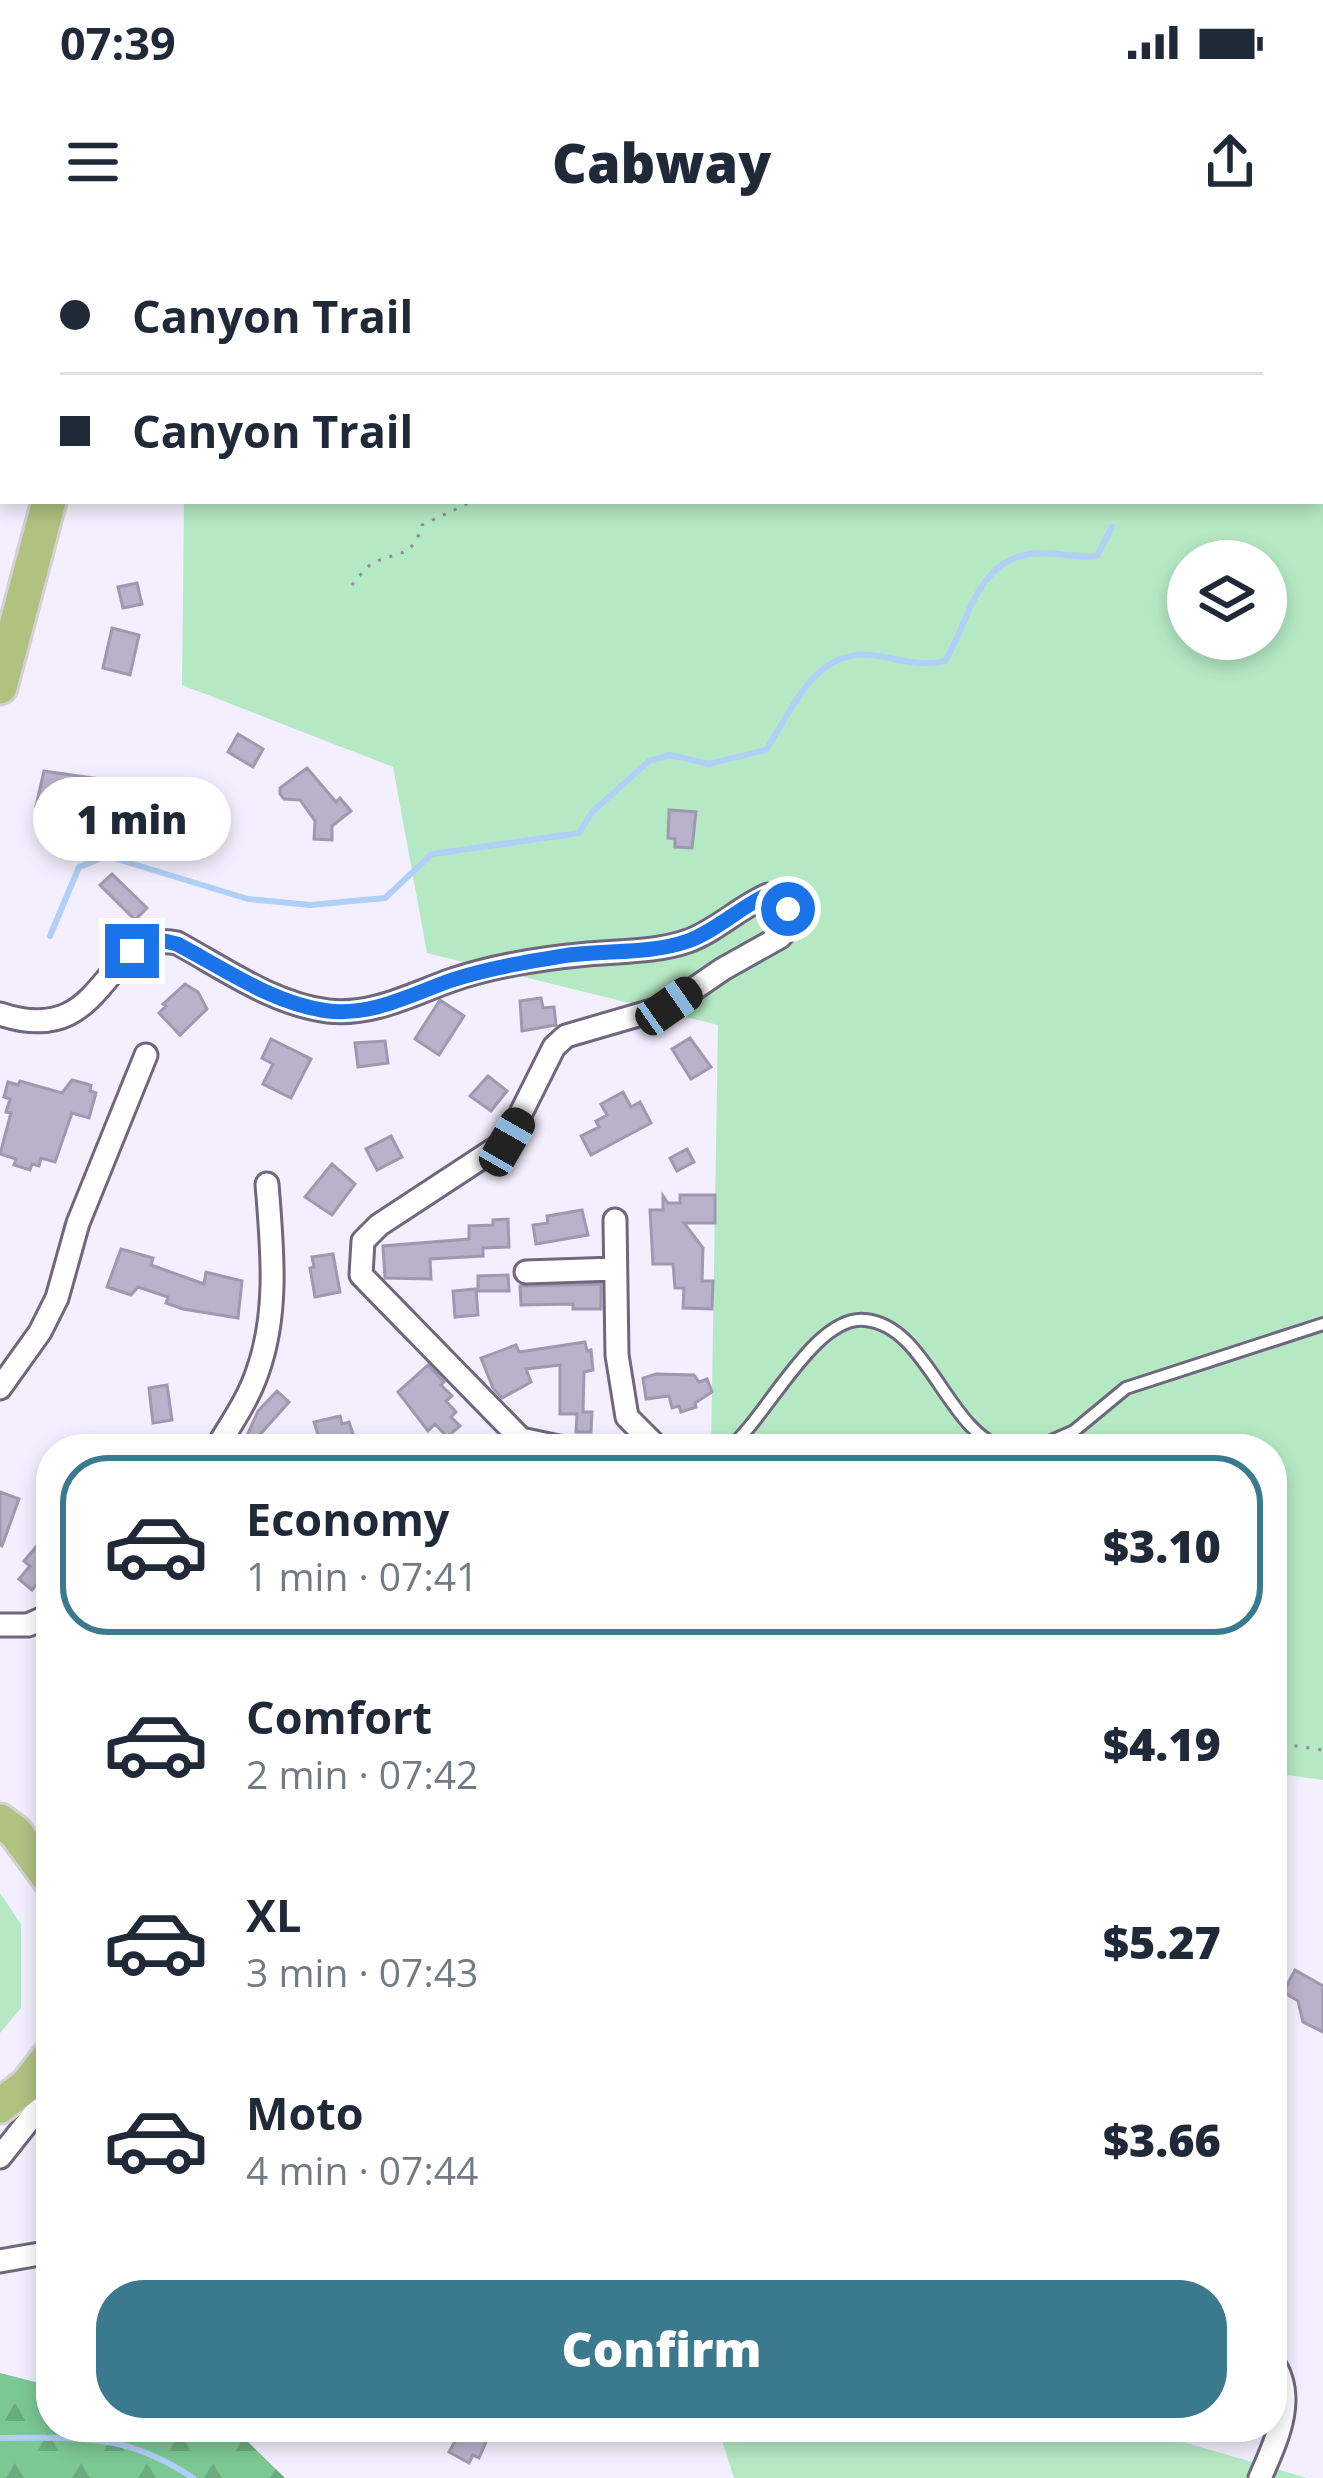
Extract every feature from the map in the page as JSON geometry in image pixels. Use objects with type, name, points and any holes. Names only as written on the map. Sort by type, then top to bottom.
[{"type":"main road","points":[[1,675],[48,504]]},
{"type":"main road","points":[[0,1821],[15,1832],[36,1861]]},
{"type":"main road","points":[[0,2106],[36,2071]]},
{"type":"street","points":[[0,1014],[46,1021],[70,1015],[89,1002],[132,951],[160,940],[177,944],[294,1004],[330,1011],[362,1010],[421,995],[452,980],[569,956],[692,940],[767,895],[780,899],[788,909],[789,927],[780,937],[669,1006],[566,1036],[554,1047],[507,1142],[379,1225],[363,1241],[361,1275],[515,1434]]},
{"type":"street","points":[[0,1388],[40,1332],[57,1298],[78,1223],[146,1055]]},
{"type":"street","points":[[224,1434],[256,1377],[268,1332],[273,1258],[267,1184]]},
{"type":"street","points":[[616,1220],[617,1355],[627,1417],[644,1434]]},
{"type":"street","points":[[526,1272],[615,1269]]},
{"type":"street","points":[[0,1625],[36,1621]]},
{"type":"street","points":[[0,2157],[36,2112]]},
{"type":"street","points":[[0,2261],[36,2255]]},
{"type":"street","points":[[1260,2478],[1273,2442]]},
{"type":"lane","points":[[747,1434],[826,1331],[864,1319],[880,1323],[901,1339],[981,1434]]},
{"type":"lane","points":[[1067,1434],[1126,1388],[1323,1324]]},
{"type":"path","points":[[352,585],[374,562],[395,558],[413,546],[426,522],[466,504]]},
{"type":"path","points":[[1287,1746],[1323,1750]]},
{"type":"green space","points":[[184,504],[1323,504],[1323,1780],[1287,1775],[1287,1434],[711,1434],[718,1025],[427,953],[393,767],[182,685]]},
{"type":"green space","points":[[0,1893],[21,1924],[21,2008],[0,2033]]},
{"type":"green space","points":[[0,2373],[36,2382],[36,2442],[248,2442],[285,2478],[0,2478]]},
{"type":"green space","points":[[723,2442],[1183,2442],[1307,2478],[734,2478]]},
{"type":"building","points":[[137,583],[142,604],[123,608],[118,587]]},
{"type":"building","points":[[112,628],[139,635],[130,675],[103,668]]},
{"type":"building","points":[[238,734],[263,749],[253,767],[228,752]]},
{"type":"building","points":[[307,768],[336,802],[340,798],[351,811],[332,826],[332,840],[314,839],[315,821],[300,800],[284,799],[280,794],[280,788]]},
{"type":"building","points":[[44,771],[100,779],[96,797],[77,797],[68,819],[41,812],[42,807],[36,806]]},
{"type":"building","points":[[669,810],[696,812],[692,848],[675,847],[675,839],[668,838]]},
{"type":"building","points":[[112,874],[147,908],[135,920],[100,885]]},
{"type":"building","points":[[185,984],[198,992],[207,1009],[180,1035],[159,1013]]},
{"type":"building","points":[[541,998],[543,1008],[554,1007],[556,1025],[522,1031],[520,1001]]},
{"type":"building","points":[[440,1000],[464,1016],[439,1055],[415,1039]]},
{"type":"building","points":[[690,1038],[711,1067],[691,1079],[672,1049]]},
{"type":"building","points":[[271,1039],[311,1059],[291,1098],[263,1084],[273,1064],[262,1058]]},
{"type":"building","points":[[385,1041],[388,1063],[358,1067],[355,1043]]},
{"type":"building","points":[[488,1076],[507,1091],[491,1111],[470,1096]]},
{"type":"building","points":[[72,1080],[91,1085],[90,1091],[96,1093],[89,1118],[72,1113],[55,1162],[41,1158],[39,1166],[32,1164],[30,1170],[0,1154],[11,1113],[6,1112],[10,1099],[4,1097],[8,1082],[62,1093]]},
{"type":"building","points":[[623,1092],[631,1107],[640,1102],[651,1123],[591,1155],[581,1136],[599,1127],[596,1121],[607,1115],[601,1104]]},
{"type":"building","points":[[391,1136],[402,1157],[377,1170],[366,1149]]},
{"type":"building","points":[[687,1149],[694,1162],[677,1171],[670,1158]]},
{"type":"building","points":[[332,1164],[355,1184],[332,1215],[305,1197]]},
{"type":"building","points":[[680,1195],[715,1195],[715,1223],[684,1223],[703,1248],[702,1281],[713,1281],[712,1309],[683,1308],[684,1288],[675,1288],[673,1264],[653,1264],[650,1210],[663,1210],[663,1196],[668,1203],[680,1203]]},
{"type":"building","points":[[582,1210],[588,1235],[536,1244],[533,1225],[548,1223],[547,1216]]},
{"type":"building","points":[[508,1219],[509,1247],[483,1248],[483,1256],[430,1259],[431,1279],[385,1278],[383,1246],[469,1239],[469,1226]]},
{"type":"building","points":[[121,1249],[153,1258],[151,1265],[204,1284],[206,1272],[242,1281],[238,1318],[183,1309],[166,1303],[168,1297],[138,1287],[131,1295],[107,1287]]},
{"type":"building","points":[[333,1254],[340,1292],[315,1297],[312,1257]]},
{"type":"building","points":[[508,1275],[509,1291],[478,1291],[478,1276]]},
{"type":"building","points":[[601,1284],[601,1309],[521,1305],[520,1286]]},
{"type":"building","points":[[476,1289],[478,1315],[455,1317],[453,1291]]},
{"type":"building","points":[[585,1342],[593,1370],[584,1372],[583,1412],[592,1412],[591,1432],[576,1432],[577,1414],[560,1414],[560,1365],[526,1369],[531,1382],[502,1398],[481,1358],[516,1345],[519,1352]]},
{"type":"building","points":[[428,1365],[452,1396],[446,1401],[460,1426],[451,1434],[435,1424],[428,1431],[398,1392]]},
{"type":"building","points":[[694,1375],[699,1382],[707,1379],[712,1392],[695,1403],[696,1407],[681,1412],[679,1406],[672,1408],[669,1396],[646,1399],[643,1378]]},
{"type":"building","points":[[167,1385],[172,1420],[153,1423],[149,1388]]},
{"type":"building","points":[[277,1391],[289,1402],[260,1434],[248,1434],[258,1411]]},
{"type":"building","points":[[340,1416],[342,1424],[349,1422],[353,1434],[318,1434],[314,1422]]},
{"type":"building","points":[[0,1492],[19,1499],[2,1546],[0,1545]]},
{"type":"building","points":[[36,1547],[32,1590],[19,1579],[30,1566],[24,1561]]},
{"type":"building","points":[[1295,1970],[1323,1986],[1323,2032],[1303,2022],[1298,2001],[1287,1994]]},
{"type":"building","points":[[455,2442],[486,2442],[479,2458],[473,2455],[469,2463],[449,2452]]},
{"type":"waterway","points":[[50,936],[79,867],[107,856],[248,899],[310,905],[385,898],[432,854],[579,833],[592,812],[649,761],[670,755],[709,764],[766,750],[810,682],[839,659],[858,655],[921,663],[945,661],[976,596],[997,568],[1030,554],[1097,556],[1112,527]]},
{"type":"waterway","points":[[0,2438],[36,2438]]},
{"type":"waterway","points":[[106,2442],[145,2452],[193,2478]]},
{"type":"route","points":[[132,951],[146,942],[177,944],[294,1004],[330,1011],[362,1010],[421,995],[452,980],[569,956],[692,940],[767,895],[780,899],[788,909]]}]
